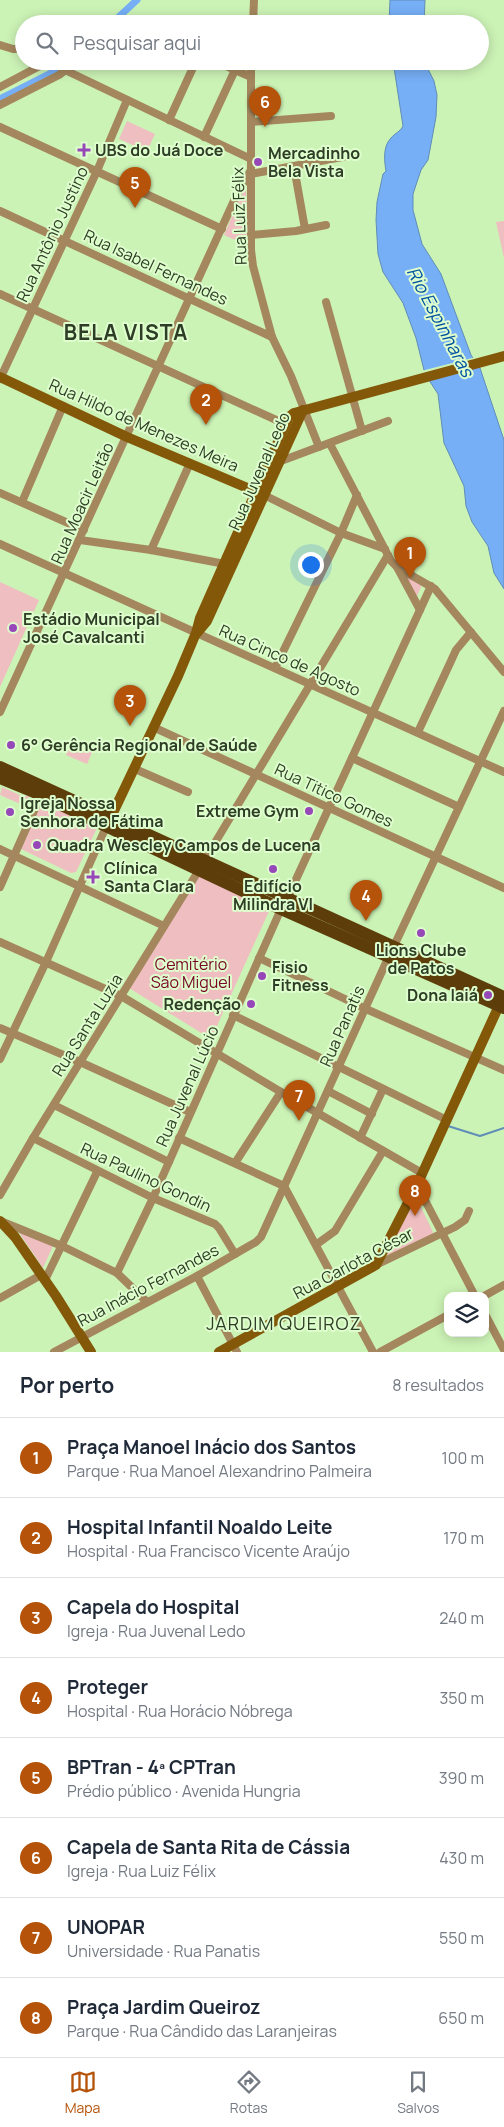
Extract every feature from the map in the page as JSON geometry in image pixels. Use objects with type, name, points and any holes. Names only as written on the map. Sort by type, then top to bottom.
[{"type":"main road","points":[[303,410],[504,356]]},
{"type":"main road","name":"Rua Hildo de Menezes Meira","points":[[0,378],[127,437],[260,494]]},
{"type":"main road","name":"Rua Juvenal Ledo","points":[[196,633],[208,621],[260,494],[286,424],[294,413],[303,410]]},
{"type":"main road","name":"Rua Juvenal Ledo","points":[[109,819],[135,769],[225,564],[260,494],[280,461],[303,410]]},
{"type":"main road","points":[[0,767],[284,904],[503,1000],[448,1120],[376,1265]]},
{"type":"main road","points":[[0,778],[109,819]]},
{"type":"main road","points":[[2,1222],[83,1336],[91,1352]]},
{"type":"main road","name":"Rua Carlota César","points":[[219,1352],[235,1348],[376,1265]]},
{"type":"street","points":[[253,15],[254,0]]},
{"type":"street","points":[[0,45],[15,49]]},
{"type":"street","points":[[0,87],[32,70]]},
{"type":"street","points":[[0,105],[48,81],[58,70]]},
{"type":"street","points":[[69,70],[251,159]]},
{"type":"street","points":[[169,120],[192,70]]},
{"type":"street","points":[[204,137],[235,70],[251,77]]},
{"type":"street","name":"Rua Luiz Félix","points":[[251,70],[251,235],[253,266],[272,337],[291,376],[319,447]]},
{"type":"street","name":"Rua Antônio Justino","points":[[0,378],[97,171],[127,100]]},
{"type":"street","points":[[252,122],[331,116]]},
{"type":"street","points":[[0,127],[222,230]]},
{"type":"street","points":[[251,172],[294,167],[353,156]]},
{"type":"street","points":[[294,167],[305,229]]},
{"type":"street","name":"Rua Moacir Leitão","points":[[0,712],[65,574],[159,365],[251,172]]},
{"type":"street","name":"Rua Isabel Fernandes","points":[[0,211],[272,337]]},
{"type":"street","points":[[251,235],[326,225]]},
{"type":"street","points":[[0,294],[286,424]]},
{"type":"street","points":[[326,302],[362,431]]},
{"type":"street","points":[[22,502],[63,406]]},
{"type":"street","points":[[280,461],[388,421]]},
{"type":"street","points":[[330,444],[386,552],[397,567],[420,610]]},
{"type":"street","points":[[152,550],[190,463]]},
{"type":"street","points":[[0,493],[84,530]]},
{"type":"street","name":"Rua Hildo de Menezes Meira","points":[[260,494],[341,533],[386,552]]},
{"type":"street","points":[[275,668],[341,533],[357,495]]},
{"type":"street","points":[[80,540],[152,550],[225,564]]},
{"type":"street","name":"Rua Cinco de Agosto","points":[[0,544],[504,772]]},
{"type":"street","name":"Rua Santa Luzia","points":[[0,1195],[33,1138],[202,866],[255,774],[311,685],[386,552]]},
{"type":"street","points":[[397,567],[431,586],[504,672]]},
{"type":"street","name":"Rua Juvenal Lúcio","points":[[117,1273],[153,1198],[259,958],[431,586]]},
{"type":"street","points":[[418,732],[456,650],[472,632]]},
{"type":"street","name":"Rua Panatis","points":[[256,1242],[265,1231],[317,1112],[504,711]]},
{"type":"street","name":"Rua Titico Gomes","points":[[153,727],[504,888]]},
{"type":"street","points":[[352,758],[459,807]]},
{"type":"street","points":[[135,769],[188,792]]},
{"type":"street","points":[[0,887],[41,795]]},
{"type":"street","points":[[0,1059],[46,962],[109,819]]},
{"type":"street","points":[[0,849],[164,926]]},
{"type":"street","points":[[0,942],[121,996],[281,1092],[422,1173]]},
{"type":"street","points":[[259,958],[366,1009],[504,1070]]},
{"type":"street","points":[[233,1015],[448,1120]]},
{"type":"street","points":[[0,1028],[190,1112]]},
{"type":"street","points":[[360,1138],[383,1089]]},
{"type":"street","points":[[328,1091],[372,1114]]},
{"type":"street","points":[[235,1163],[281,1092]]},
{"type":"street","points":[[54,1105],[169,1162]]},
{"type":"street","name":"Rua Paulino Gondin","points":[[33,1138],[97,1172],[217,1226],[236,1254]]},
{"type":"street","points":[[179,1138],[284,1186],[317,1244],[338,1288],[373,1352]]},
{"type":"street","points":[[317,1244],[335,1231],[383,1151]]},
{"type":"street","points":[[0,1298],[43,1278],[62,1246],[97,1172]]},
{"type":"street","points":[[417,1184],[474,1292]]},
{"type":"street","name":"Rua Carlota César","points":[[376,1265],[462,1223],[470,1211]]},
{"type":"street","points":[[2,1222],[62,1246],[117,1273],[147,1302]]},
{"type":"street","name":"Rua Inácio Fernandes","points":[[54,1352],[197,1276],[256,1242]]},
{"type":"street","points":[[197,1276],[235,1348]]},
{"type":"street","points":[[489,1293],[504,1285]]},
{"type":"street","points":[[380,1352],[444,1317]]},
{"type":"street","points":[[489,1322],[504,1350]]},
{"type":"green space","points":[[127,121],[155,134],[147,151],[119,139]]},
{"type":"green space","points":[[246,188],[247,232],[244,244],[224,235]]},
{"type":"green space","points":[[504,221],[504,258],[496,222]]},
{"type":"green space","points":[[403,572],[422,585],[416,598]]},
{"type":"green space","name":"Estádio Municipal José Cavalcanti","points":[[0,582],[39,600],[0,687]]},
{"type":"green space","points":[[73,741],[93,750],[87,764],[66,755]]},
{"type":"green space","points":[[2,787],[22,796],[30,796],[25,806],[0,795]]},
{"type":"green space","points":[[42,802],[97,828],[76,872],[71,873],[21,849]]},
{"type":"green space","name":"Cemitério São Miguel","points":[[199,876],[270,909],[211,1039],[129,988]]},
{"type":"green space","points":[[417,1199],[433,1232],[432,1235],[390,1257],[387,1254],[413,1200]]},
{"type":"green space","points":[[18,1231],[53,1246],[43,1268]]},
{"type":"water","points":[[390,0],[425,0],[424,15],[389,15]]},
{"type":"water","name":"Rio Espinharas","points":[[394,70],[428,70],[434,81],[437,95],[436,117],[428,160],[421,170],[413,194],[413,210],[422,244],[441,274],[471,355],[480,368],[504,440],[504,589],[494,573],[488,546],[472,522],[466,506],[464,486],[444,443],[438,394],[425,374],[416,338],[403,303],[383,272],[378,254],[377,202],[383,174],[386,171],[385,149],[388,141],[403,126]]},
{"type":"pier","points":[[476,357],[482,366],[423,375],[421,371]]},
{"type":"waterway","points":[[121,15],[137,0]]},
{"type":"waterway","points":[[0,99],[54,70]]},
{"type":"waterway","points":[[448,1126],[480,1136],[504,1128]]},
{"type":"place","name":"Capela de Santa Rita de Cássia","points":[[265,127]]},
{"type":"place","name":"UBS do Juá Doce","points":[[84,150]]},
{"type":"place","name":"Mercadinho Bela Vista","points":[[258,162]]},
{"type":"place","name":"BPTran - 4ª CPTran","points":[[135,208]]},
{"type":"place","name":"Hospital Infantil Noaldo Leite","points":[[206,425]]},
{"type":"place","name":"Praça Manoel Inácio dos Santos","points":[[410,578]]},
{"type":"place","name":"Estádio Municipal José Cavalcanti","points":[[13,628]]},
{"type":"place","name":"Capela do Hospital","points":[[130,726]]},
{"type":"place","name":"6° Gerência Regional de Saúde","points":[[11,745]]},
{"type":"place","name":"Extreme Gym","points":[[309,811]]},
{"type":"place","name":"Igreja Nossa Senhora de Fátima","points":[[10,812]]},
{"type":"place","name":"Quadra Wescley Campos de Lucena","points":[[37,845]]},
{"type":"place","name":"Edifício Milindra VI","points":[[273,869]]},
{"type":"place","name":"Clínica Santa Clara","points":[[93,877]]},
{"type":"place","name":"Proteger","points":[[366,921]]},
{"type":"place","name":"Lions Clube de Patos","points":[[421,933]]},
{"type":"place","name":"Fisio Fitness","points":[[262,976]]},
{"type":"place","name":"Dona Iaiá","points":[[488,995]]},
{"type":"place","name":"Redenção","points":[[251,1004]]},
{"type":"place","name":"UNOPAR","points":[[299,1121]]},
{"type":"place","name":"Praça Jardim Queiroz","points":[[415,1216]]},
{"type":"district","name":"BELA VISTA","points":[[126,333]]},
{"type":"district","name":"JARDIM QUEIROZ","points":[[284,1324]]}]
